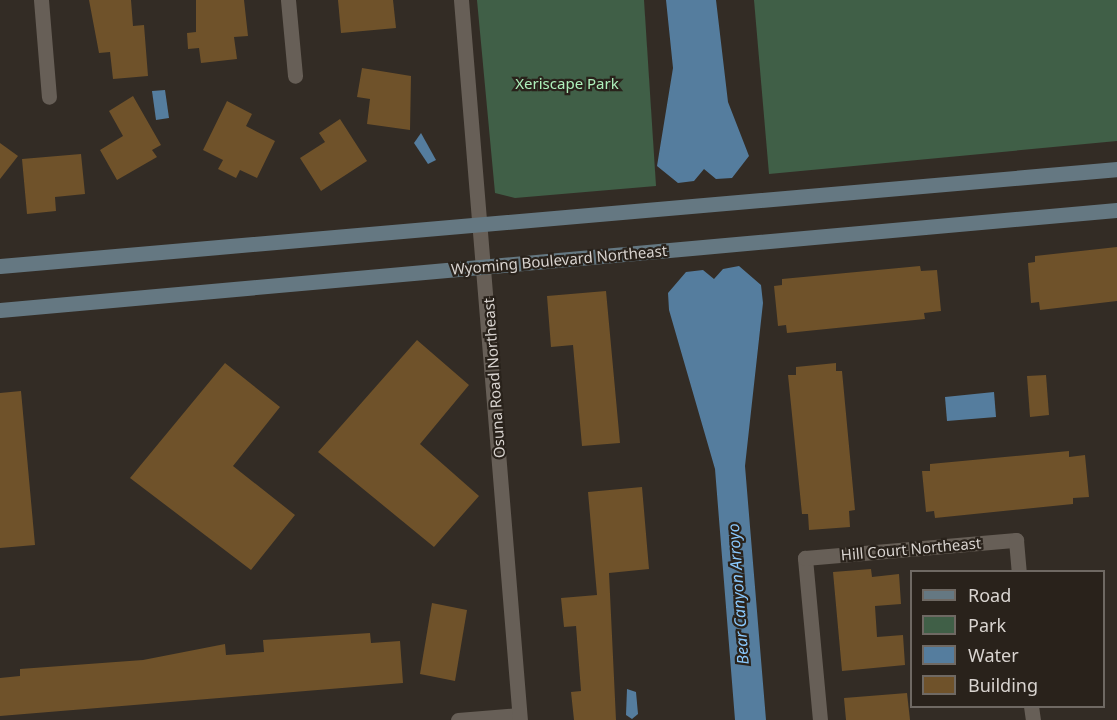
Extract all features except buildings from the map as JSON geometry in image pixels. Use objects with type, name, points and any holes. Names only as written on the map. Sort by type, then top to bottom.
[{"type":"main road","points":[[0,266],[1117,169]]},
{"type":"main road","name":"Wyoming Boulevard Northeast","points":[[0,310],[1117,210]]},
{"type":"street","points":[[41,0],[49,96]]},
{"type":"street","points":[[288,0],[295,76]]},
{"type":"street","name":"Osuna Road Northeast","points":[[461,0],[482,225],[520,717]]},
{"type":"street","name":"Hill Court Northeast","points":[[820,720],[805,558],[1016,540],[1019,570]]},
{"type":"street","points":[[458,720],[520,717]]},
{"type":"green space","name":"Xeriscape Park","points":[[477,0],[644,0],[656,186],[515,198],[495,193]]},
{"type":"green space","points":[[754,0],[1117,0],[1117,141],[769,174]]},
{"type":"water","points":[[666,0],[716,0],[728,102],[749,156],[732,178],[716,179],[704,169],[694,181],[678,183],[657,166],[673,68]]},
{"type":"water","points":[[165,90],[169,118],[156,120],[152,91]]},
{"type":"water","points":[[421,133],[436,160],[428,164],[414,143]]},
{"type":"water","name":"Bear Canyon Arroyo","points":[[739,266],[761,285],[763,303],[745,466],[766,720],[735,720],[715,469],[669,310],[668,293],[686,272],[703,270],[714,279],[723,269]]},
{"type":"water","points":[[994,392],[996,417],[947,421],[945,397]]},
{"type":"water","points":[[627,689],[636,692],[638,714],[632,719],[626,715]]}]
